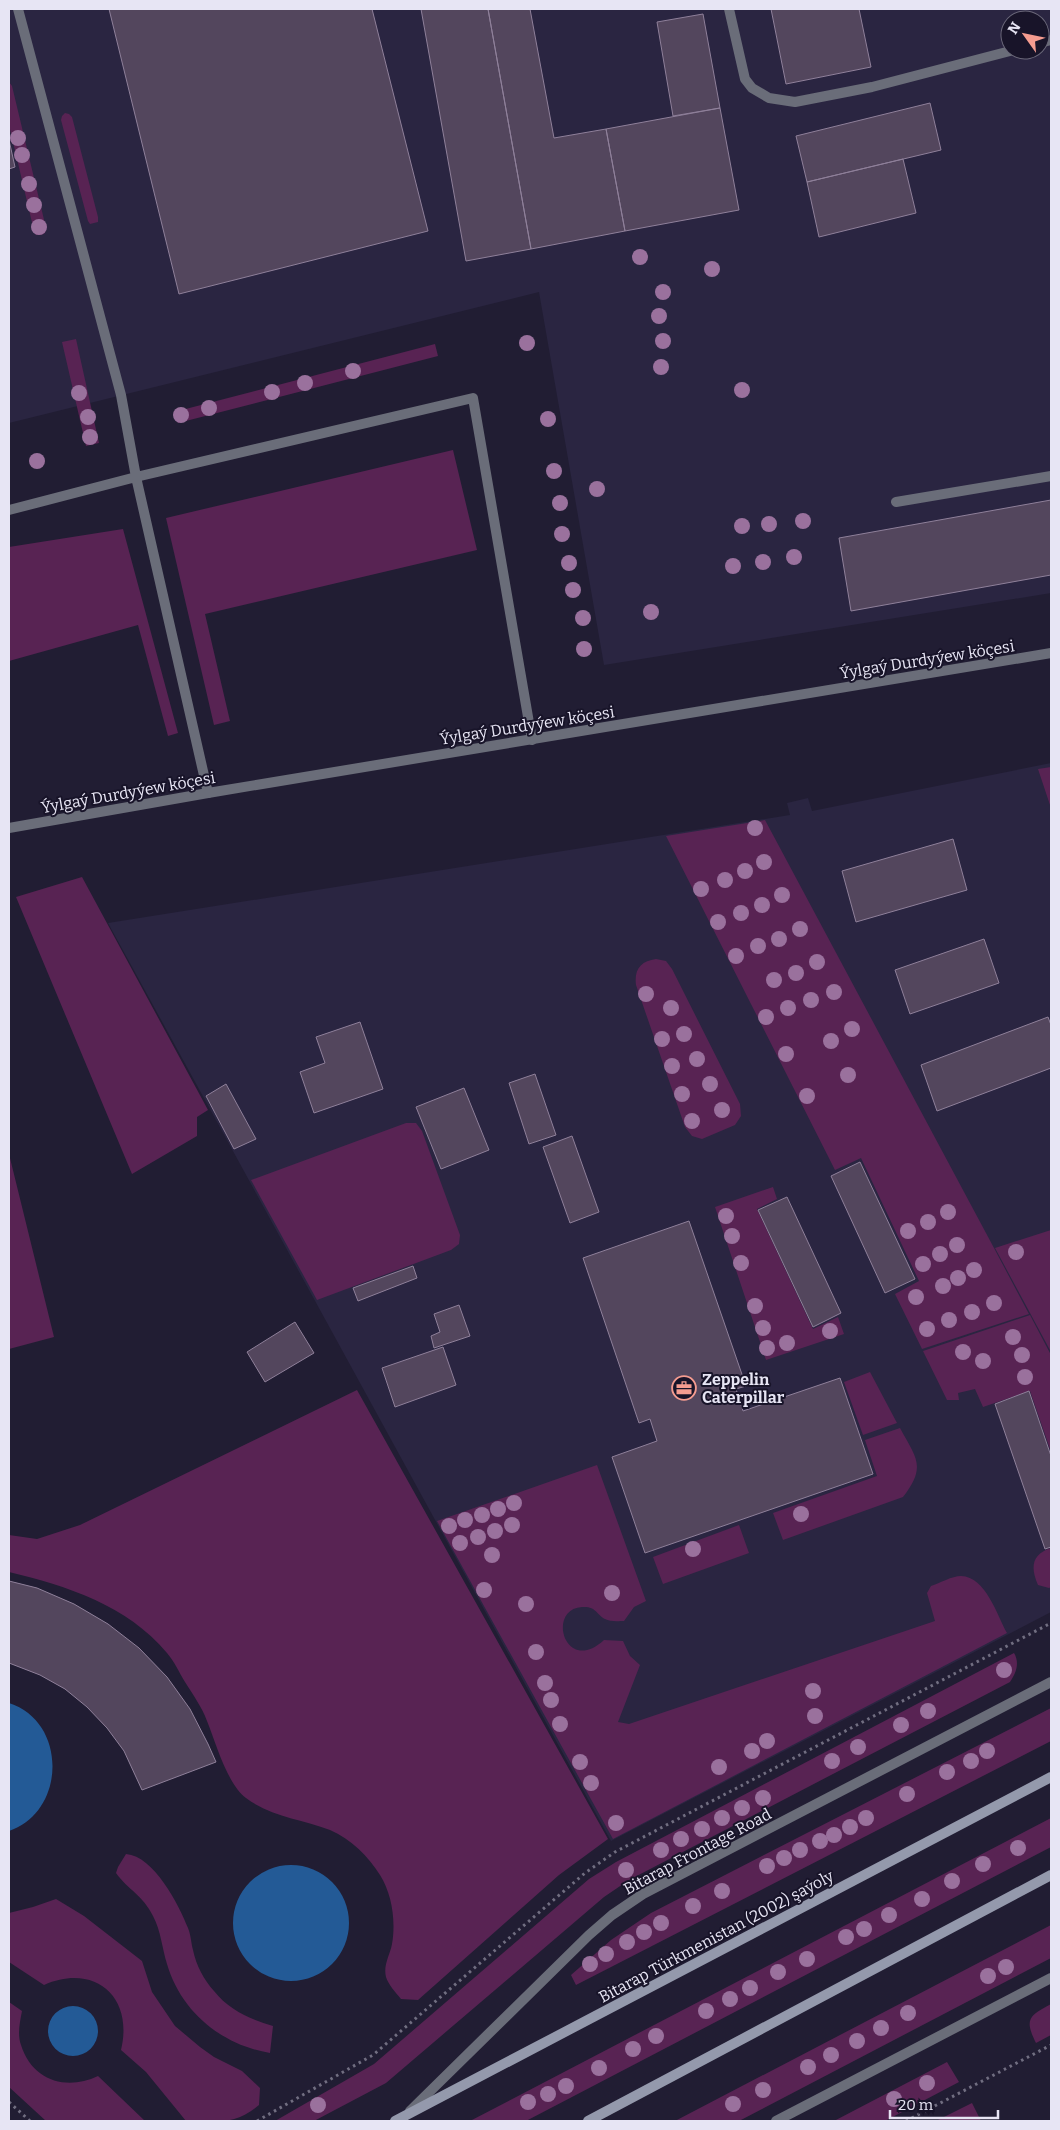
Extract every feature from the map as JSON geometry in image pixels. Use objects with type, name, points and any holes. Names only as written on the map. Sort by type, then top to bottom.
[{"type":"main road","name":"Bitarap Türkmenistan (2002) şaýoly","points":[[395,2121],[1051,1778]]},
{"type":"main road","points":[[588,2121],[1051,1875]]},
{"type":"street","points":[[18,9],[121,395],[136,477],[208,793]]},
{"type":"street","points":[[728,9],[745,79],[752,88],[769,98],[795,102],[872,87],[1000,54]]},
{"type":"street","points":[[9,510],[136,477],[473,398],[532,740]]},
{"type":"street","points":[[896,502],[1051,476]]},
{"type":"street","name":"Ýylgaý Durdyýew köçesi","points":[[9,828],[208,793],[1051,653]]},
{"type":"street","name":"Bitarap Frontage Road","points":[[406,2115],[589,1935],[612,1915],[643,1894],[1051,1682]]},
{"type":"street","points":[[776,2121],[1051,1978]]},
{"type":"path","points":[[257,2121],[373,2055],[585,1873],[615,1852],[1051,1622]]},
{"type":"path","points":[[906,2121],[1051,2044]]},
{"type":"path","points":[[9,2102],[30,2121]]},
{"type":"shaded area","points":[[9,9],[1051,9],[1051,593],[604,665],[539,292],[9,423]]},
{"type":"shaded area","points":[[9,82],[12,86],[46,228],[45,233],[41,235],[36,235],[34,231],[9,125]]},
{"type":"shaded area","points":[[65,113],[72,117],[98,222],[90,224],[88,221],[61,120]]},
{"type":"shaded area","points":[[76,339],[99,443],[86,446],[62,342]]},
{"type":"shaded area","points":[[435,344],[438,356],[178,423],[174,412]]},
{"type":"shaded area","points":[[453,450],[477,550],[205,614],[230,721],[214,725],[166,518]]},
{"type":"shaded area","points":[[123,529],[178,733],[168,736],[138,625],[9,661],[9,547]]},
{"type":"shaded area","points":[[1051,763],[1051,1612],[611,1841],[108,923],[790,815],[787,803],[808,798],[812,811]]},
{"type":"shaded area","points":[[1051,767],[1051,808],[1038,769]]},
{"type":"shaded area","points":[[765,820],[1029,1314],[922,1349],[895,1294],[919,1281],[861,1158],[835,1170],[666,836]]},
{"type":"shaded area","points":[[82,877],[208,1110],[197,1117],[197,1136],[132,1174],[16,897]]},
{"type":"shaded area","points":[[656,959],[666,961],[672,969],[740,1104],[741,1116],[735,1125],[702,1139],[692,1136],[685,1127],[636,985],[637,970],[646,962]]},
{"type":"shaded area","points":[[406,1123],[416,1123],[422,1131],[460,1235],[459,1244],[451,1250],[317,1300],[251,1180]]},
{"type":"shaded area","points":[[9,1154],[54,1337],[9,1349]]},
{"type":"shaded area","points":[[773,1187],[777,1199],[757,1209],[813,1329],[838,1317],[844,1334],[766,1360],[715,1207]]},
{"type":"shaded area","points":[[1051,1230],[1051,1352],[995,1248]]},
{"type":"shaded area","points":[[1030,1315],[1051,1355],[1051,1452],[1030,1391],[983,1407],[975,1389],[958,1393],[959,1400],[947,1400],[923,1351]]},
{"type":"shaded area","points":[[870,1372],[897,1423],[863,1435],[844,1382]]},
{"type":"shaded area","points":[[357,1390],[608,1839],[559,1875],[418,2000],[401,1999],[386,1977],[386,1964],[391,1948],[394,1926],[392,1908],[384,1882],[364,1855],[352,1843],[338,1834],[266,1809],[239,1792],[223,1762],[203,1711],[174,1663],[151,1636],[134,1622],[115,1610],[74,1591],[9,1572],[9,1535],[37,1539],[80,1525]]},
{"type":"shaded area","points":[[900,1428],[911,1447],[917,1469],[915,1477],[903,1497],[783,1540],[773,1513],[877,1476],[865,1440]]},
{"type":"shaded area","points":[[597,1465],[646,1601],[634,1607],[624,1621],[607,1620],[593,1609],[587,1607],[571,1610],[565,1618],[563,1628],[565,1638],[570,1646],[579,1650],[590,1649],[604,1640],[623,1641],[630,1656],[640,1665],[618,1722],[629,1724],[935,1621],[927,1593],[931,1586],[954,1577],[970,1578],[984,1590],[995,1607],[1007,1633],[613,1839],[437,1521]]},
{"type":"shaded area","points":[[739,1525],[749,1553],[663,1584],[653,1557]]},
{"type":"shaded area","points":[[1051,1548],[1051,1587],[1049,1588],[1038,1585],[1035,1578],[1034,1562],[1040,1554]]},
{"type":"shaded area","points":[[1014,1653],[1017,1660],[1016,1668],[1010,1682],[629,1880],[604,1897],[386,2083],[314,2121],[275,2121],[374,2064],[589,1879],[616,1862]]},
{"type":"shaded area","points":[[1051,1708],[1051,1741],[576,1985],[571,1975],[611,1940],[651,1913]]},
{"type":"shaded area","points":[[1051,1818],[1051,1847],[526,2121],[470,2121]]},
{"type":"shaded area","points":[[126,1854],[146,1863],[156,1872],[172,1895],[189,1931],[198,1967],[214,1991],[233,2009],[273,2026],[270,2053],[252,2049],[220,2034],[206,2024],[182,1997],[173,1981],[153,1916],[140,1897],[116,1873]]},
{"type":"shaded area","points":[[56,1899],[84,1916],[142,1961],[152,1992],[175,2026],[214,2057],[242,2071],[260,2088],[259,2105],[250,2112],[225,2121],[186,2121],[146,2072],[121,2050],[123,2031],[121,2014],[116,2000],[106,1989],[94,1982],[79,1978],[62,1979],[44,1985],[9,1962],[9,1913]]},
{"type":"shaded area","points":[[1051,1925],[1051,1958],[739,2121],[675,2121]]},
{"type":"shaded area","points":[[9,2002],[22,2011],[19,2028],[21,2045],[33,2067],[42,2075],[52,2080],[74,2083],[98,2076],[145,2121],[46,2121],[9,2087]]},
{"type":"shaded area","points":[[1051,2004],[1051,2035],[1036,2043],[1030,2028],[1031,2019],[1033,2015]]},
{"type":"shaded area","points":[[947,2062],[959,2082],[885,2121],[834,2121]]},
{"type":"shaded area","points":[[972,2103],[981,2121],[936,2121]]},
{"type":"water","points":[[9,1703],[28,1713],[42,1728],[50,1747],[52,1767],[50,1787],[41,1806],[28,1821],[9,1831]]},
{"type":"water","points":[[291,1865],[313,1870],[332,1882],[344,1901],[349,1923],[344,1945],[332,1964],[313,1976],[291,1981],[269,1976],[250,1964],[238,1945],[233,1923],[238,1901],[250,1882],[269,1870]]},
{"type":"water","points":[[73,2006],[83,2008],[91,2013],[96,2021],[98,2031],[96,2041],[91,2049],[83,2054],[73,2056],[63,2054],[55,2049],[50,2041],[48,2031],[50,2021],[55,2013],[63,2008]]},
{"type":"building","points":[[109,9],[372,9],[428,231],[179,294]]},
{"type":"building","points":[[421,9],[488,9],[531,249],[466,261]]},
{"type":"building","points":[[488,9],[530,9],[554,138],[606,129],[625,231],[531,249]]},
{"type":"building","points":[[771,9],[859,9],[871,67],[786,84]]},
{"type":"building","points":[[703,14],[720,108],[673,116],[657,22]]},
{"type":"building","points":[[930,103],[941,150],[807,182],[796,136]]},
{"type":"building","points":[[720,108],[739,210],[625,231],[606,129]]},
{"type":"building","points":[[9,140],[15,167],[9,169]]},
{"type":"building","points":[[903,159],[916,213],[819,237],[807,182]]},
{"type":"building","points":[[1051,500],[1051,575],[851,611],[839,538]]},
{"type":"building","points":[[953,839],[967,890],[856,922],[842,871]]},
{"type":"building","points":[[984,939],[999,983],[910,1014],[895,970]]},
{"type":"building","points":[[1048,1017],[1051,1025],[1051,1068],[937,1111],[921,1065]]},
{"type":"building","points":[[360,1022],[383,1089],[314,1113],[300,1072],[325,1063],[316,1037]]},
{"type":"building","points":[[535,1074],[556,1135],[529,1144],[509,1083]]},
{"type":"building","points":[[226,1084],[256,1139],[234,1149],[206,1096]]},
{"type":"building","points":[[464,1088],[489,1150],[441,1169],[416,1107]]},
{"type":"building","points":[[572,1136],[599,1212],[570,1223],[543,1147]]},
{"type":"building","points":[[860,1162],[915,1279],[885,1293],[831,1176]]},
{"type":"building","points":[[787,1197],[841,1313],[813,1327],[758,1210]]},
{"type":"building","name":"Zeppelin Caterpillar","points":[[689,1221],[746,1386],[736,1389],[743,1411],[840,1378],[873,1474],[645,1553],[612,1457],[657,1441],[650,1419],[639,1423],[583,1258]]},
{"type":"building","points":[[413,1266],[417,1278],[358,1301],[353,1288]]},
{"type":"building","points":[[459,1305],[470,1336],[434,1348],[431,1336],[440,1332],[434,1314]]},
{"type":"building","points":[[295,1322],[314,1353],[265,1382],[247,1352]]},
{"type":"building","points":[[443,1347],[456,1385],[395,1407],[382,1368]]},
{"type":"building","points":[[1029,1391],[1051,1456],[1051,1547],[1045,1549],[995,1404]]},
{"type":"building","points":[[9,1581],[37,1588],[74,1604],[108,1624],[139,1648],[167,1677],[190,1709],[216,1762],[142,1790],[124,1751],[107,1728],[87,1707],[65,1689],[40,1675],[9,1663]]},
{"type":"place","name":"Zeppelin Caterpillar","points":[[684,1388]]}]
